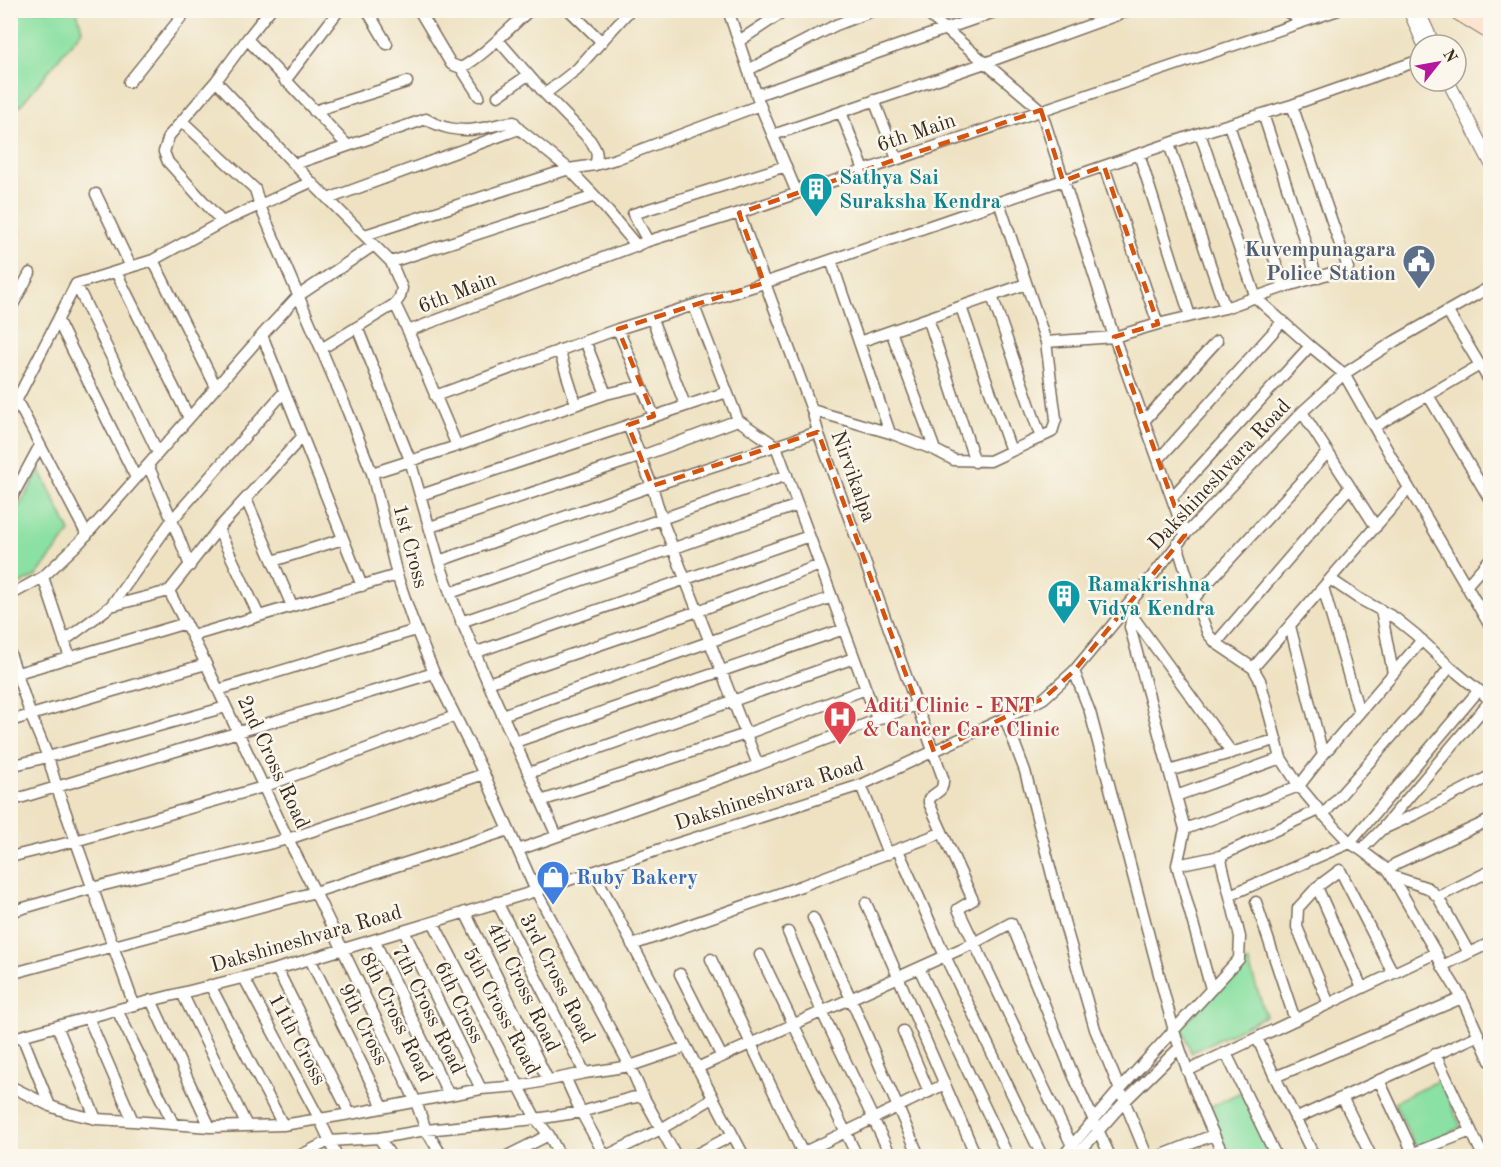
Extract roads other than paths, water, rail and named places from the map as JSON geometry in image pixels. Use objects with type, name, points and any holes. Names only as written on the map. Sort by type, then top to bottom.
[{"type":"main road","points":[[1454,10],[1491,32]]},
{"type":"street","points":[[129,82],[187,10]]},
{"type":"street","points":[[222,222],[168,162],[164,152],[169,136],[216,81],[270,10]]},
{"type":"street","points":[[285,81],[339,10]]},
{"type":"street","points":[[367,10],[387,44]]},
{"type":"street","points":[[419,10],[451,64],[461,68],[479,96]]},
{"type":"street","points":[[461,68],[530,10]]},
{"type":"street","points":[[568,10],[603,42]]},
{"type":"street","points":[[545,94],[577,69],[630,10]]},
{"type":"street","points":[[728,10],[758,100],[797,193]]},
{"type":"street","points":[[738,41],[786,10]]},
{"type":"street","points":[[748,70],[836,25],[875,10]]},
{"type":"street","points":[[923,10],[1041,110],[1114,337],[1185,535]]},
{"type":"street","points":[[365,235],[569,169],[616,159],[758,100],[1000,10]]},
{"type":"street","points":[[773,135],[985,63],[1131,10]]},
{"type":"street","points":[[1284,10],[1303,21]]},
{"type":"street","name":"6th Main","points":[[408,332],[648,241],[739,213],[1338,10]]},
{"type":"street","points":[[1409,10],[1419,33]]},
{"type":"street","points":[[1418,10],[1429,33]]},
{"type":"street","points":[[247,39],[347,145]]},
{"type":"street","points":[[498,39],[596,149],[598,156],[596,165]]},
{"type":"street","points":[[435,396],[618,329],[764,283],[1408,64]]},
{"type":"street","points":[[498,96],[528,75]]},
{"type":"street","points":[[216,81],[311,182],[391,262],[402,288],[395,304],[321,349]]},
{"type":"street","points":[[314,111],[406,82]]},
{"type":"street","points":[[1454,93],[1491,162]]},
{"type":"street","points":[[874,100],[897,159]]},
{"type":"street","points":[[1046,342],[1114,337],[1225,308],[1348,268],[1292,105]]},
{"type":"street","points":[[841,112],[864,170]]},
{"type":"street","points":[[1263,114],[1317,278]]},
{"type":"street","points":[[295,164],[426,119],[437,126],[475,130],[504,122],[514,122],[519,129],[569,169],[637,246]]},
{"type":"street","name":"1st Cross","points":[[182,121],[255,189],[260,206],[372,473],[398,575],[416,630],[434,673],[484,774],[536,891],[676,1156]]},
{"type":"street","points":[[1229,125],[1284,287]]},
{"type":"street","points":[[328,199],[519,129]]},
{"type":"street","points":[[1200,133],[1256,298],[1344,374],[1408,488],[1490,623]]},
{"type":"street","points":[[1169,144],[1225,308]]},
{"type":"street","points":[[1139,154],[1190,316]]},
{"type":"street","points":[[648,241],[633,214],[786,166]]},
{"type":"street","points":[[1104,166],[1158,324]]},
{"type":"street","points":[[10,413],[76,284],[153,260],[222,222],[311,182]]},
{"type":"street","points":[[96,194],[131,267]]},
{"type":"street","points":[[391,262],[595,196]]},
{"type":"street","points":[[812,410],[891,433],[954,460],[975,462],[990,461],[1052,432],[1056,419],[1046,342],[999,202]]},
{"type":"street","name":"Nirvikalpa","points":[[739,213],[943,778],[944,785],[941,790],[929,799],[941,833]]},
{"type":"street","points":[[10,595],[44,577],[87,535],[298,296],[374,245]]},
{"type":"street","points":[[153,260],[216,387]]},
{"type":"street","points":[[831,260],[891,433]]},
{"type":"street","points":[[116,272],[189,418]]},
{"type":"street","points":[[10,310],[30,273]]},
{"type":"street","points":[[76,284],[158,453]]},
{"type":"street","points":[[859,342],[1026,284]]},
{"type":"street","name":"Dakshineshvara Road","points":[[16,1037],[277,969],[536,891],[861,785],[1005,718],[1044,698],[1074,671],[1119,617],[1129,611],[1150,579],[1185,535],[1302,412],[1344,374],[1395,341],[1491,286]]},
{"type":"street","points":[[992,296],[1041,438]]},
{"type":"street","points":[[395,304],[457,446]]},
{"type":"street","points":[[694,306],[738,420],[776,446],[877,719]]},
{"type":"street","points":[[961,307],[1011,451]]},
{"type":"street","points":[[1448,312],[1491,382]]},
{"type":"street","points":[[928,318],[975,462]]},
{"type":"street","points":[[652,319],[685,405]]},
{"type":"street","points":[[58,321],[136,478]]},
{"type":"street","points":[[1158,460],[1283,321]]},
{"type":"street","points":[[357,327],[410,460],[439,561],[461,622],[557,836]]},
{"type":"street","points":[[618,329],[654,416]]},
{"type":"street","points":[[891,331],[935,450]]},
{"type":"street","points":[[262,335],[362,586]]},
{"type":"street","points":[[585,341],[606,394]]},
{"type":"street","points":[[1144,421],[1217,341]]},
{"type":"street","points":[[1172,497],[1310,346]]},
{"type":"street","points":[[559,350],[576,404]]},
{"type":"street","points":[[1374,427],[1480,365]]},
{"type":"street","points":[[372,473],[606,394],[640,386]]},
{"type":"street","points":[[64,641],[111,606],[172,520],[284,392]]},
{"type":"street","points":[[421,495],[727,392]]},
{"type":"street","points":[[1428,395],[1491,500]]},
{"type":"street","points":[[17,400],[87,535]]},
{"type":"street","points":[[1302,412],[1376,527]]},
{"type":"street","points":[[430,527],[738,420]]},
{"type":"street","points":[[628,425],[652,486],[662,520],[758,765]]},
{"type":"street","points":[[439,561],[652,486],[818,432]]},
{"type":"street","points":[[111,606],[169,591],[218,529],[302,436]]},
{"type":"street","points":[[10,501],[40,444]]},
{"type":"street","points":[[1194,598],[1328,452]]},
{"type":"street","points":[[148,465],[190,566]]},
{"type":"street","points":[[450,594],[787,475]]},
{"type":"street","points":[[1216,643],[1350,487]]},
{"type":"street","points":[[1253,668],[1408,488]]},
{"type":"street","points":[[246,499],[292,606]]},
{"type":"street","points":[[461,622],[798,505]]},
{"type":"street","points":[[218,529],[259,616]]},
{"type":"street","points":[[474,653],[809,536]]},
{"type":"street","points":[[273,561],[343,540]]},
{"type":"street","points":[[1177,544],[1208,634],[1216,643],[1253,668],[1260,680],[1281,758],[1299,786],[1350,843],[1391,874],[1428,888],[1438,897],[1468,953]]},
{"type":"street","points":[[1466,586],[1491,559]]},
{"type":"street","points":[[488,683],[698,611],[820,565]]},
{"type":"street","points":[[192,636],[398,575]]},
{"type":"street","points":[[44,577],[70,658]]},
{"type":"street","points":[[1327,583],[1395,618],[1422,640],[1450,668],[1491,700],[1381,830],[1361,850]]},
{"type":"street","points":[[1327,583],[1359,712]]},
{"type":"street","name":"2nd Cross Road","points":[[169,591],[343,950]]},
{"type":"street","points":[[502,715],[832,597]]},
{"type":"street","points":[[1381,610],[1393,673]]},
{"type":"street","points":[[1129,611],[1233,753]]},
{"type":"street","points":[[1129,611],[1130,627],[1185,829],[1177,865],[1211,989]]},
{"type":"street","points":[[14,675],[186,623]]},
{"type":"street","points":[[1290,626],[1323,755]]},
{"type":"street","points":[[515,742],[844,629]]},
{"type":"street","points":[[218,690],[416,630]]},
{"type":"street","points":[[1185,829],[1299,786],[1422,640]]},
{"type":"street","points":[[10,653],[14,675],[48,758],[134,1005]]},
{"type":"street","points":[[529,773],[854,658]]},
{"type":"street","points":[[10,721],[206,664]]},
{"type":"street","points":[[1177,865],[1220,856],[1321,813],[1450,668]]},
{"type":"street","points":[[1074,671],[1090,712],[1179,1048],[1213,1135],[1224,1156]]},
{"type":"street","points":[[10,801],[434,673]]},
{"type":"street","points":[[541,801],[746,734],[866,689]]},
{"type":"street","points":[[1230,895],[1350,843],[1479,690]]},
{"type":"street","points":[[518,850],[758,765],[916,705]]},
{"type":"street","points":[[10,766],[48,758],[226,707]]},
{"type":"street","points":[[10,857],[75,841],[263,787],[455,716]]},
{"type":"street","points":[[1005,718],[1025,771],[1095,1029],[1147,1156]]},
{"type":"street","points":[[1169,771],[1275,740]]},
{"type":"street","points":[[1176,796],[1281,758]]},
{"type":"street","points":[[10,912],[92,888],[288,839],[484,774]]},
{"type":"street","points":[[1381,830],[1491,776]]},
{"type":"street","points":[[861,785],[1042,1156]]},
{"type":"street","points":[[1391,874],[1395,864],[1491,820]]},
{"type":"street","points":[[10,974],[315,891],[509,830]]},
{"type":"street","points":[[632,945],[801,886],[941,833],[973,900],[958,909],[1075,1154]]},
{"type":"street","points":[[1075,1154],[1094,1119],[1239,958],[1240,937],[1220,856]]},
{"type":"street","points":[[1329,1004],[1297,927],[1298,908],[1317,887],[1340,870],[1393,973]]},
{"type":"street","points":[[1438,897],[1491,871]]},
{"type":"street","points":[[594,872],[744,1156]]},
{"type":"street","points":[[1391,874],[1462,998],[1491,1061]]},
{"type":"street","points":[[1317,887],[1362,988]]},
{"type":"street","name":"3rd Cross Road","points":[[497,902],[585,1073]]},
{"type":"street","points":[[1256,902],[1295,1020]]},
{"type":"street","points":[[866,903],[976,1156]]},
{"type":"street","name":"4th Cross Road","points":[[465,912],[548,1080]]},
{"type":"street","points":[[813,918],[851,999],[918,1156]]},
{"type":"street","name":"5th Cross Road","points":[[433,922],[536,1119],[549,1135],[560,1156]]},
{"type":"street","points":[[697,1068],[899,978],[1011,923],[1074,1077],[1110,1156]]},
{"type":"street","name":"6th Cross","points":[[404,931],[481,1089]]},
{"type":"street","points":[[788,932],[822,1012],[891,1156]]},
{"type":"street","name":"7th Cross Road","points":[[374,940],[449,1095]]},
{"type":"street","points":[[1442,966],[1491,942]]},
{"type":"street","name":"8th Cross Road","points":[[343,950],[416,1102],[426,1130],[442,1156]]},
{"type":"street","points":[[1187,1071],[1436,953]]},
{"type":"street","points":[[759,955],[857,1156]]},
{"type":"street","name":"9th Cross","points":[[310,959],[383,1107]]},
{"type":"street","points":[[711,959],[801,1155],[945,1084]]},
{"type":"street","points":[[919,968],[1008,1156]]},
{"type":"street","points":[[277,969],[350,1114]]},
{"type":"street","points":[[680,974],[722,1057]]},
{"type":"street","name":"11th Cross","points":[[244,978],[337,1156]]},
{"type":"street","points":[[210,985],[283,1125]]},
{"type":"street","points":[[182,993],[247,1126]]},
{"type":"street","points":[[1275,1077],[1462,998]]},
{"type":"street","points":[[152,1000],[210,1127]]},
{"type":"street","points":[[117,1010],[173,1123]]},
{"type":"street","points":[[88,1017],[134,1120]]},
{"type":"street","points":[[57,1026],[96,1119]]},
{"type":"street","points":[[903,1031],[929,1092]]},
{"type":"street","points":[[1295,1119],[1479,1035]]},
{"type":"street","points":[[16,1037],[50,1106]]},
{"type":"street","points":[[1257,1038],[1314,1156]]},
{"type":"street","points":[[10,1086],[50,1106],[96,1119],[210,1127],[283,1125],[481,1089],[520,1086],[630,1066],[686,1047]]},
{"type":"street","points":[[1063,1156],[1075,1154],[1179,1048]]},
{"type":"street","points":[[1226,1053],[1276,1156]]},
{"type":"street","points":[[1435,1054],[1483,1156]]},
{"type":"street","points":[[565,1077],[581,1112],[606,1156],[713,1098]]},
{"type":"street","points":[[1379,1080],[1409,1155],[1471,1131]]},
{"type":"street","points":[[299,1156],[329,1141],[379,1138],[426,1130],[536,1119],[581,1112],[643,1096]]},
{"type":"street","points":[[1342,1097],[1371,1156]]},
{"type":"street","points":[[507,1156],[549,1135]]},
{"type":"street","points":[[693,1156],[733,1135]]},
{"type":"street","points":[[1160,1156],[1185,1152],[1213,1135]]},
{"type":"street","points":[[379,1138],[391,1156]]},
{"type":"place","name":"Sathya Sai Suraksha Kendra","points":[[816,218]]},
{"type":"place","name":"Kuvempunagara Police Station","points":[[1419,290]]},
{"type":"place","name":"Ramakrishna Vidya Kendra","points":[[1064,625]]},
{"type":"place","name":"Aditi Clinic - ENT & Cancer Care Clinic","points":[[840,746]]},
{"type":"place","name":"Ruby Bakery","points":[[553,906]]}]
